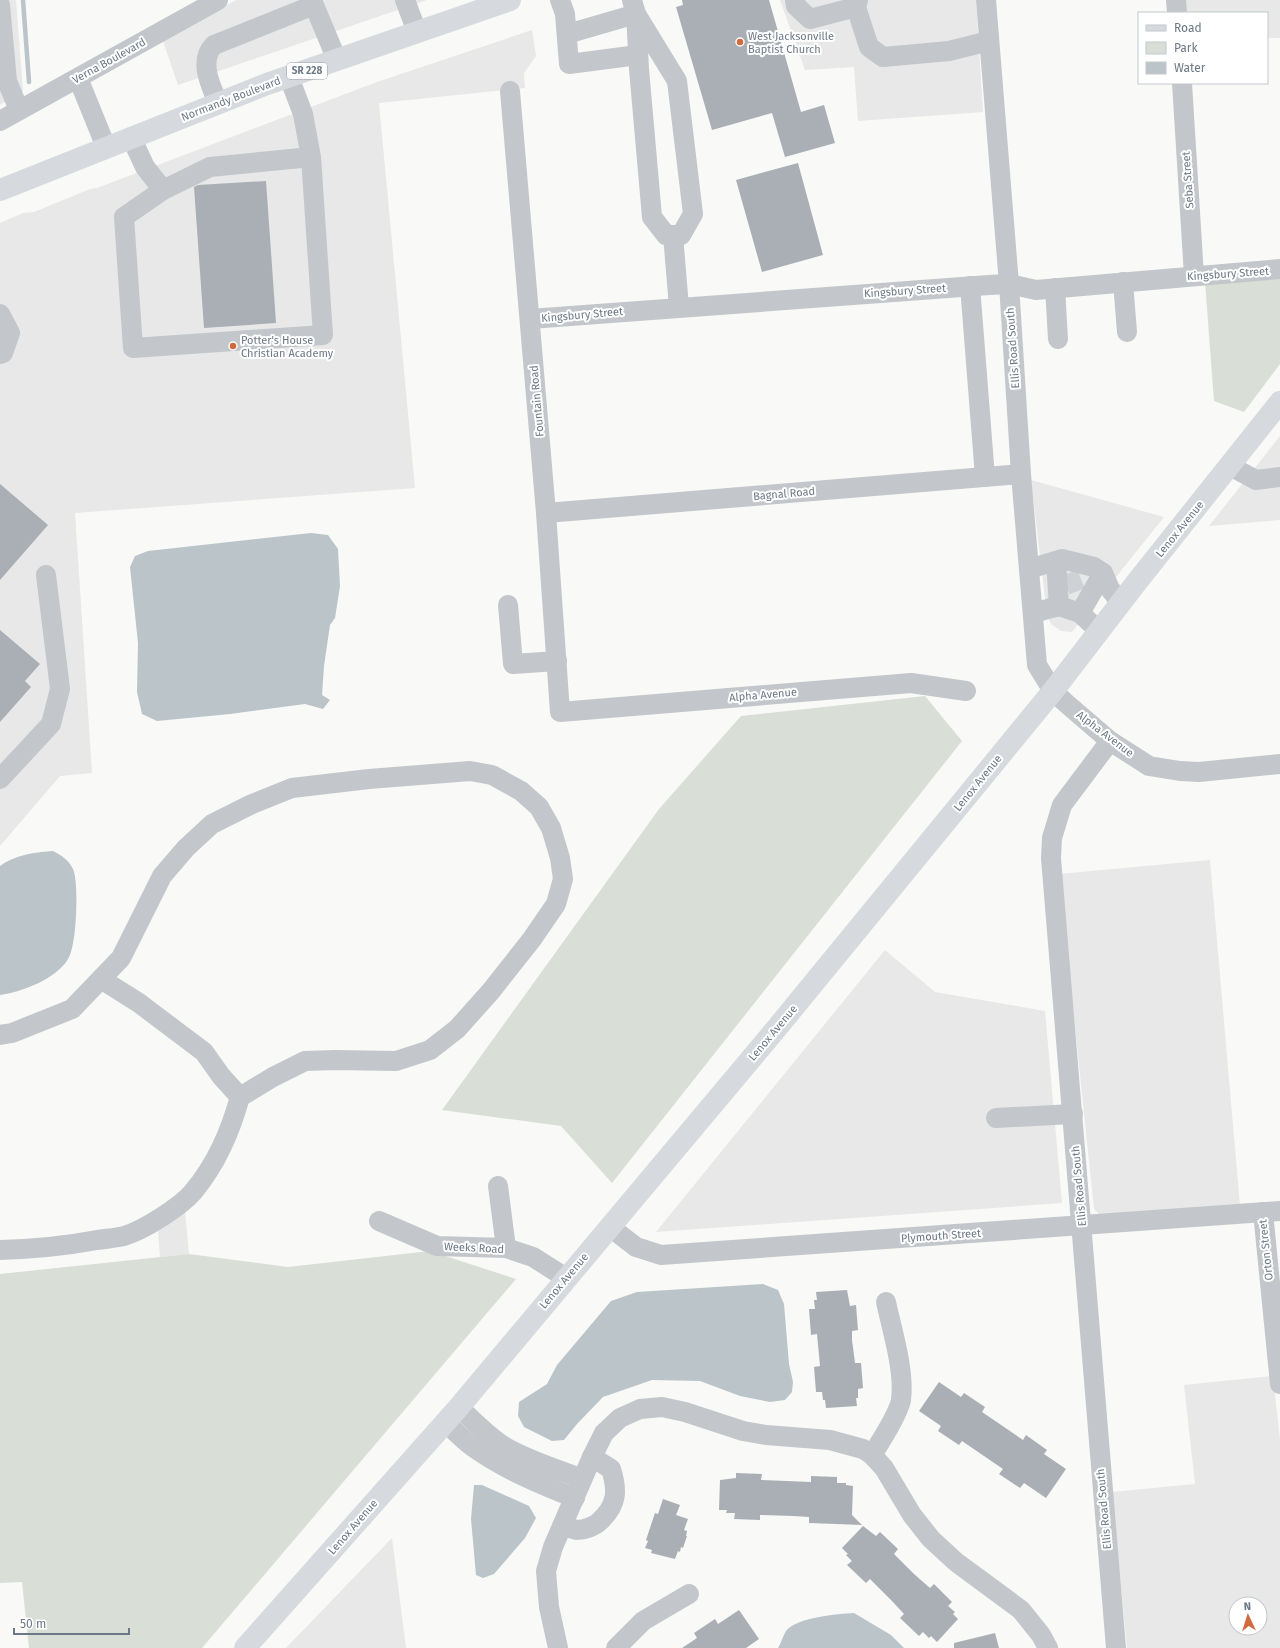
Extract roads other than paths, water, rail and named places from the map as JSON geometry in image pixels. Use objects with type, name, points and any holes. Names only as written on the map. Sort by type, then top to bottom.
[{"type":"main road","name":"Normandy Boulevard","points":[[0,190],[218,103],[510,0]]},
{"type":"main road","name":"Lenox Avenue","points":[[247,1648],[452,1414],[876,910],[964,799],[1053,691],[1280,402]]},
{"type":"street","name":"Verna Boulevard","points":[[0,121],[218,0]]},
{"type":"street","points":[[405,0],[417,32]]},
{"type":"street","points":[[560,0],[565,14],[569,64],[638,55]]},
{"type":"street","points":[[795,0],[796,6],[810,19],[857,3],[868,47],[883,57],[949,51],[989,41]]},
{"type":"street","name":"Ellis Road South","points":[[986,0],[1009,284],[1021,474],[1037,665],[1053,691]]},
{"type":"street","points":[[1176,0],[1177,12]]},
{"type":"street","points":[[218,103],[206,68],[209,51],[214,46],[288,7],[315,3],[337,60]]},
{"type":"street","points":[[0,6],[3,69],[19,110]]},
{"type":"street","points":[[567,34],[634,7]]},
{"type":"street","points":[[634,7],[677,81],[693,214],[682,234],[666,235],[652,217],[634,7]]},
{"type":"street","points":[[289,77],[303,114],[311,157],[323,335],[133,348],[124,217],[164,190],[210,167],[311,157]]},
{"type":"street","points":[[78,78],[106,147]]},
{"type":"street","name":"Seba Street","points":[[1182,84],[1194,276]]},
{"type":"street","name":"Fountain Road","points":[[510,91],[546,513],[560,712]]},
{"type":"street","points":[[131,137],[145,167],[164,190]]},
{"type":"street","points":[[674,235],[679,308]]},
{"type":"street","name":"Kingsbury Street","points":[[530,319],[970,286],[1009,284],[1036,290],[1280,269]]},
{"type":"street","points":[[1123,282],[1127,332]]},
{"type":"street","points":[[970,286],[985,477]]},
{"type":"street","points":[[1055,288],[1058,339]]},
{"type":"street","points":[[0,314],[10,333],[3,353],[0,354]]},
{"type":"street","points":[[1230,466],[1256,480],[1280,477]]},
{"type":"street","name":"Bagnal Road","points":[[546,513],[1021,474]]},
{"type":"street","points":[[1029,569],[1062,559],[1094,567],[1059,606]]},
{"type":"street","points":[[1056,561],[1081,581],[1110,589],[1121,603]]},
{"type":"street","points":[[0,779],[51,724],[60,689],[46,575]]},
{"type":"street","points":[[1080,613],[1081,581]]},
{"type":"street","points":[[508,605],[513,664],[557,660]]},
{"type":"street","points":[[1033,613],[1059,606],[1080,613],[1099,631]]},
{"type":"street","name":"Alpha Avenue","points":[[560,712],[911,683],[966,691]]},
{"type":"street","name":"Alpha Avenue","points":[[1053,691],[1110,741],[1149,766],[1180,772],[1199,772],[1280,764]]},
{"type":"street","name":"Ellis Road South","points":[[1110,741],[1062,805],[1052,838],[1051,858],[1116,1648]]},
{"type":"street","points":[[0,1035],[12,1033],[72,1009],[121,958],[162,876],[186,848],[212,824],[252,804],[292,788],[370,779],[470,771],[492,775],[521,791],[539,807],[551,828],[560,858],[563,880],[556,904],[532,939],[492,991],[457,1029],[430,1050],[396,1061],[305,1061],[273,1077],[240,1097],[231,1128],[211,1168],[192,1193],[161,1218],[125,1235],[84,1243],[28,1250],[0,1250]]},
{"type":"street","points":[[101,979],[139,1003],[204,1052],[221,1076],[240,1097]]},
{"type":"street","points":[[996,1118],[1073,1114]]},
{"type":"street","points":[[498,1186],[506,1248]]},
{"type":"street","name":"Plymouth Street","points":[[610,1227],[636,1247],[660,1255],[1271,1212]]},
{"type":"street","name":"Orton Street","points":[[1271,1212],[1280,1384]]},
{"type":"street","name":"Weeks Road","points":[[379,1221],[437,1246],[506,1248],[533,1257],[566,1278]]},
{"type":"street","points":[[872,1455],[890,1426],[901,1400],[901,1371],[886,1302]]},
{"type":"street","points":[[558,1648],[550,1607],[546,1571],[553,1547],[582,1479],[604,1433],[620,1418],[640,1409],[662,1407],[766,1435],[830,1440],[863,1449],[872,1455],[884,1468],[912,1515],[931,1539],[956,1562],[1021,1610],[1041,1635],[1048,1648]]},
{"type":"street","points":[[452,1414],[506,1447],[536,1462],[582,1479]]},
{"type":"street","points":[[452,1414],[471,1446],[531,1480],[575,1498]]},
{"type":"street","points":[[562,1526],[578,1530],[595,1526],[609,1512],[615,1496],[615,1482],[611,1470],[592,1457]]},
{"type":"street","points":[[616,1648],[643,1621],[689,1594]]},
{"type":"water","points":[[311,533],[328,535],[338,549],[340,586],[335,618],[330,625],[324,666],[322,695],[330,700],[323,709],[305,704],[230,714],[157,721],[142,714],[137,692],[138,643],[130,567],[135,556],[148,551]]},
{"type":"water","points":[[53,851],[67,860],[73,869],[75,876],[76,914],[71,952],[63,966],[47,978],[28,988],[0,995],[0,866],[12,859],[32,853]]},
{"type":"water","points":[[763,1284],[778,1290],[784,1304],[789,1364],[793,1382],[792,1392],[785,1400],[770,1402],[740,1396],[700,1381],[652,1380],[603,1397],[564,1440],[552,1441],[524,1427],[518,1416],[519,1402],[547,1384],[557,1365],[611,1301],[637,1292]]},
{"type":"water","points":[[474,1485],[482,1485],[529,1506],[536,1518],[525,1538],[494,1574],[483,1578],[476,1575],[471,1519]]},
{"type":"water","points":[[854,1613],[891,1635],[904,1648],[778,1648],[786,1631],[791,1626],[799,1622],[818,1617]]},
{"type":"waterway","points":[[23,0],[29,82]]},
{"type":"tunnel","points":[[1066,585],[1081,579]]},
{"type":"place","name":"West Jacksonville Baptist Church","points":[[740,42]]},
{"type":"place","name":"Potter's House Christian Academy","points":[[233,346]]}]
